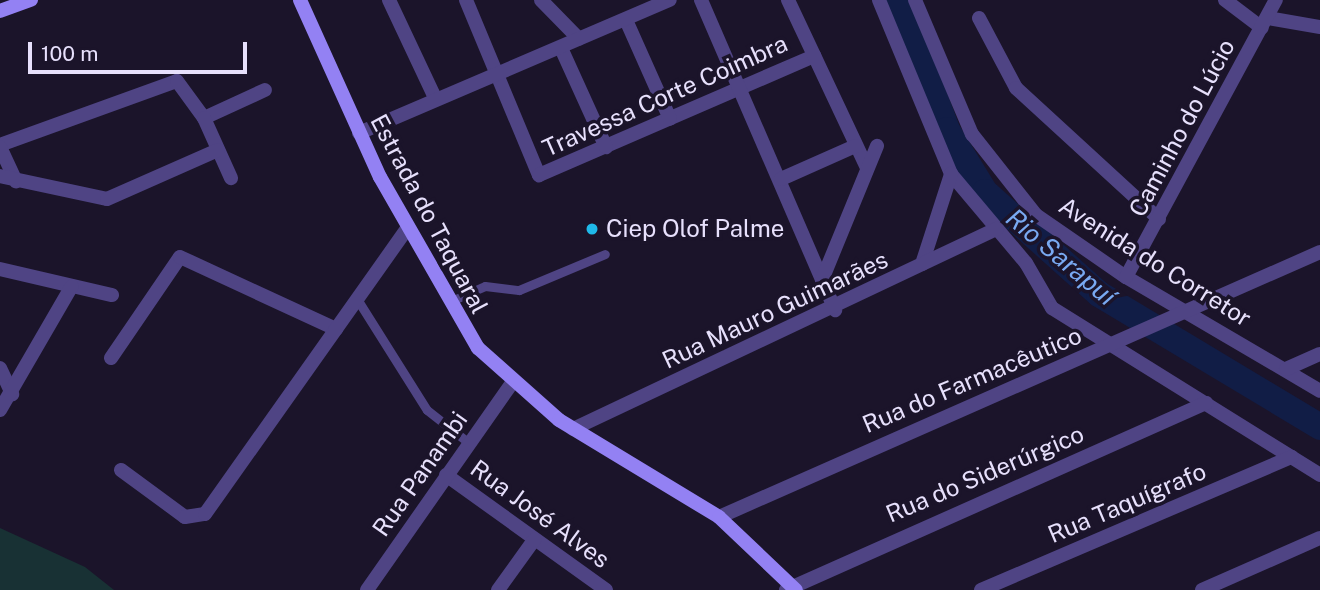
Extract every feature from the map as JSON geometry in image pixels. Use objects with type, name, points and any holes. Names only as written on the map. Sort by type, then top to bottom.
[{"type":"street","points":[[0,11],[31,0]]},
{"type":"street","name":"Estrada do Taquaral","points":[[300,0],[359,133],[447,303],[511,384],[573,429],[719,517],[791,588]]},
{"type":"street","points":[[389,0],[436,100]]},
{"type":"street","points":[[466,0],[496,74]]},
{"type":"street","points":[[359,133],[670,0]]},
{"type":"street","points":[[701,0],[781,179],[835,310]]},
{"type":"street","points":[[788,0],[867,168]]},
{"type":"street","points":[[879,0],[951,174],[997,229],[1052,308],[1115,343],[1320,475]]},
{"type":"street","name":"Avenida do Corretor","points":[[915,0],[949,91],[1002,180],[1036,215],[1126,277],[1188,310],[1320,391]]},
{"type":"street","points":[[1225,0],[1265,23],[1320,27]]},
{"type":"street","name":"Caminho do Lúcio","points":[[1126,277],[1276,0]]},
{"type":"street","points":[[548,3],[579,39]]},
{"type":"street","points":[[979,18],[1016,88],[1159,219]]},
{"type":"street","points":[[626,20],[670,119]]},
{"type":"street","points":[[561,48],[607,147]]},
{"type":"street","name":"Travessa Corte Coimbra","points":[[496,74],[534,170],[546,174],[814,56]]},
{"type":"street","points":[[16,180],[0,146],[171,82],[182,85],[204,118],[231,178]]},
{"type":"street","points":[[204,118],[265,90]]},
{"type":"street","points":[[781,179],[855,146]]},
{"type":"street","points":[[822,280],[877,146]]},
{"type":"street","points":[[0,176],[107,199],[218,150]]},
{"type":"street","points":[[922,264],[951,174]]},
{"type":"street","points":[[121,470],[185,517],[205,514],[407,229]]},
{"type":"street","name":"Rua Mauro Guimarães","points":[[573,429],[835,310],[922,264],[997,229]]},
{"type":"street","name":"Rua do Farmacêutico","points":[[719,517],[1320,252]]},
{"type":"street","points":[[111,358],[180,257],[336,329]]},
{"type":"street","points":[[0,269],[112,295]]},
{"type":"street","points":[[0,410],[12,394],[72,286]]},
{"type":"street","points":[[1286,369],[1320,354]]},
{"type":"street","points":[[0,368],[12,394]]},
{"type":"street","name":"Rua Panambi","points":[[367,590],[511,384]]},
{"type":"street","name":"Rua do Siderúrgico","points":[[791,588],[1206,403]]},
{"type":"street","name":"Rua Taquígrafo","points":[[981,590],[1292,457]]},
{"type":"street","name":"Rua José Alves","points":[[446,475],[606,590]]},
{"type":"street","points":[[1202,590],[1320,538]]},
{"type":"street","points":[[498,590],[534,540]]},
{"type":"lane","points":[[447,303],[485,286],[519,290],[605,254]]},
{"type":"lane","points":[[357,299],[427,410],[469,443]]},
{"type":"green space","points":[[0,528],[85,567],[114,590],[0,590]]},
{"type":"waterway","name":"Rio Sarapuí","points":[[899,0],[947,130],[985,192],[1099,294],[1320,427]]},
{"type":"place","name":"Ciep Olof Palme","points":[[592,229]]}]
